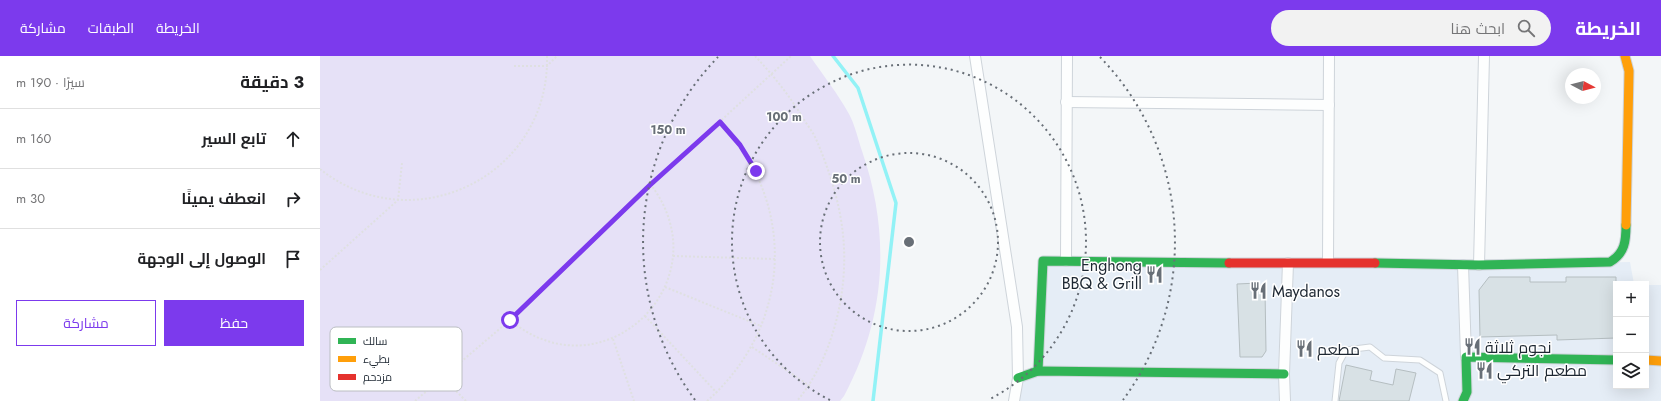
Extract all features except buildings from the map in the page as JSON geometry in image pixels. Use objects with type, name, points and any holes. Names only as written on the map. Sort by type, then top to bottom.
[{"type":"street","points":[[975,56],[1017,326],[1018,378],[1014,401]]},
{"type":"street","points":[[1066,261],[1067,56]]},
{"type":"street","points":[[1328,262],[1329,56]]},
{"type":"street","points":[[1479,265],[1484,56]]},
{"type":"street","points":[[1038,371],[1043,261],[1288,264],[1328,262],[1463,265],[1610,262],[1623,252],[1626,237],[1629,71],[1626,56]]},
{"type":"street","points":[[1066,102],[1329,105]]},
{"type":"street","points":[[1285,401],[1284,374],[1288,264]]},
{"type":"street","points":[[1463,265],[1467,392],[1463,401]]},
{"type":"street","points":[[1466,357],[1613,360]]},
{"type":"street","points":[[1649,360],[1661,361]]},
{"type":"street","points":[[1018,378],[1038,371],[1284,374]]},
{"type":"lane","points":[[1335,401],[1339,364],[1346,350],[1370,347],[1384,358],[1420,360],[1440,373],[1446,401]]},
{"type":"path","points":[[320,168],[334,179],[356,190],[376,196],[398,200],[426,199],[454,192],[483,178],[500,165],[516,148],[534,120],[543,95],[547,56]]},
{"type":"path","points":[[514,66],[547,66],[557,56]]},
{"type":"path","points":[[755,56],[787,93],[815,137],[832,183],[843,235],[843,289],[830,345],[810,386],[798,401]]},
{"type":"path","points":[[462,360],[510,320],[650,185],[791,56]]},
{"type":"path","points":[[707,401],[737,369],[752,347],[761,326],[772,291],[775,259],[772,218],[763,188],[746,153],[720,122]]},
{"type":"path","points":[[320,270],[398,200],[402,163]]},
{"type":"path","points":[[510,320],[529,334],[556,344],[583,346],[612,339],[631,329],[646,316],[658,300],[665,287],[673,256],[672,233],[668,217],[663,203],[650,185]]},
{"type":"path","points":[[673,256],[775,259]]},
{"type":"path","points":[[665,287],[761,326]]},
{"type":"path","points":[[646,316],[716,393]]},
{"type":"path","points":[[612,339],[634,401]]},
{"type":"path","points":[[752,347],[810,386]]},
{"type":"path","points":[[415,401],[426,391]]},
{"type":"path","points":[[456,391],[466,401]]},
{"type":"shaded area","points":[[320,56],[810,56],[845,107],[856,132],[871,182],[877,214],[880,245],[880,275],[876,306],[869,336],[858,366],[844,396],[840,401],[320,401]]},
{"type":"shaded area","points":[[1043,261],[1479,265],[1630,262],[1633,281],[1613,281],[1613,389],[1649,389],[1649,285],[1661,285],[1661,401],[1015,401],[1018,378],[1038,371]]},
{"type":"waterway","points":[[833,56],[858,88],[896,203],[873,401]]},
{"type":"traffic: fast","points":[[1375,263],[1479,265],[1610,262],[1622,251],[1626,236],[1626,225]]},
{"type":"traffic: fast","points":[[1038,371],[1043,261],[1229,263]]},
{"type":"traffic: fast","points":[[1463,401],[1467,392],[1466,357],[1613,360]]},
{"type":"traffic: fast","points":[[1018,378],[1038,371],[1284,374]]},
{"type":"traffic: slow","points":[[1625,56],[1629,71],[1626,225]]},
{"type":"traffic: slow","points":[[1649,360],[1661,361]]},
{"type":"traffic: jam","points":[[1229,263],[1375,263]]},
{"type":"place","name":"Enghong BBQ & Grill","points":[[1155,274]]},
{"type":"place","name":"Maydanos","points":[[1259,291]]},
{"type":"place","name":"نجوم ثلاثة","points":[[1472,347]]},
{"type":"place","name":"مطعم","points":[[1304,349]]},
{"type":"place","name":"مطعم التركي","points":[[1484,370]]},
{"type":"route","points":[[510,320],[650,185],[720,122],[734,136],[756,171]]}]
